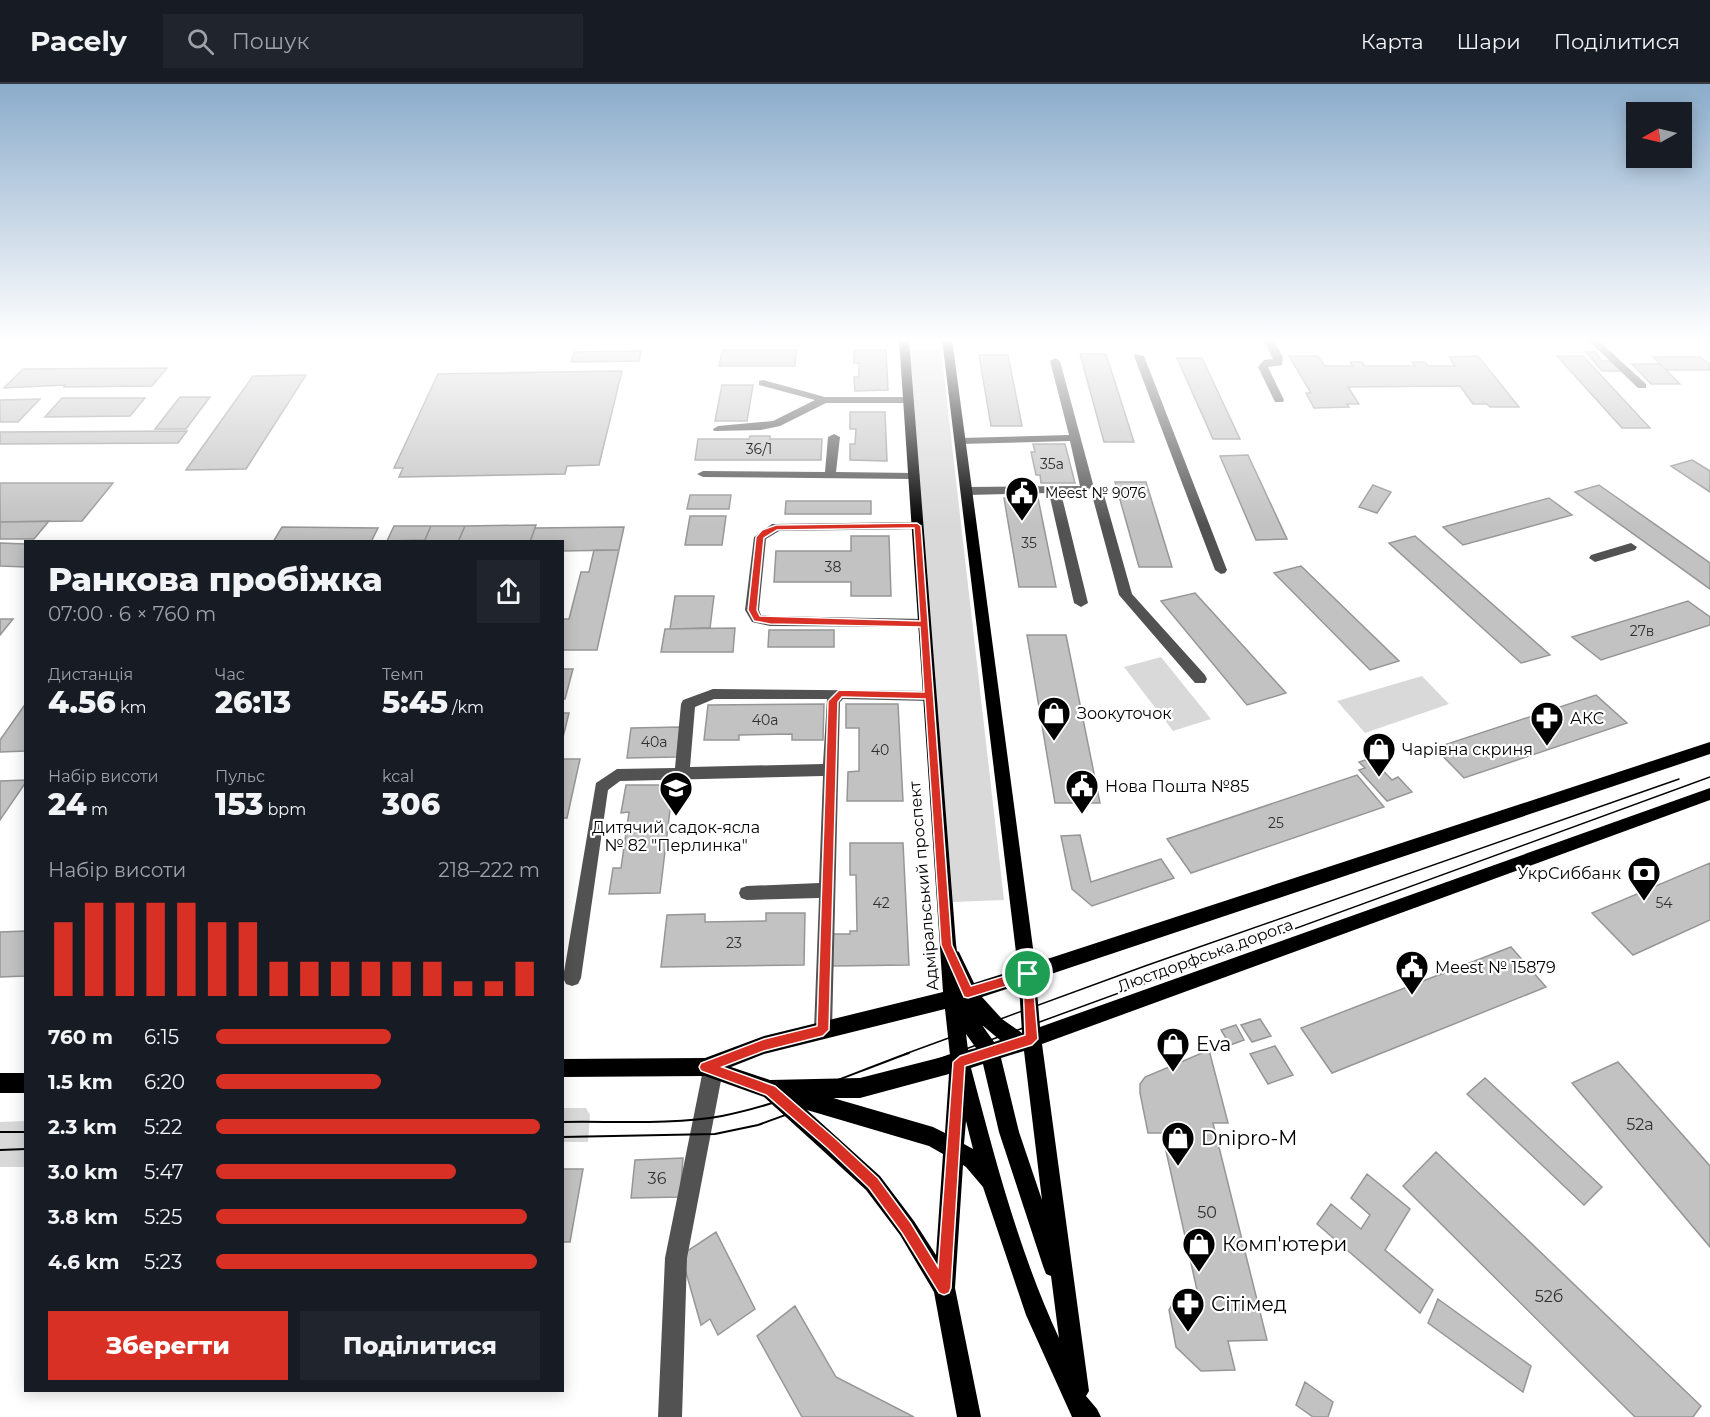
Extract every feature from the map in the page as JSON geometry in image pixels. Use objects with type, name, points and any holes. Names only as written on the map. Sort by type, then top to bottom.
[{"type":"main road","name":"Адміральський проспект","points":[[909,401],[947,945],[960,995],[960,1062],[992,1185],[1037,1315],[1082,1414]]},
{"type":"main road","points":[[955,401],[1028,974],[1026,1041],[1082,1414]]},
{"type":"main road","name":"Люстдорфська дорога","points":[[709,1069],[764,1045],[960,995],[1028,974],[1710,748]]},
{"type":"main road","name":"Люстдорфська дорога","points":[[564,1068],[709,1069],[770,1090],[860,1088],[960,1062],[1026,1041],[1710,794]]},
{"type":"main road","points":[[960,995],[990,1023],[1026,1041]]},
{"type":"main road","points":[[960,995],[990,1052],[1010,1132],[1063,1294]]},
{"type":"main road","points":[[960,1062],[944,1288],[969,1417]]},
{"type":"main road","points":[[0,1083],[24,1083]]},
{"type":"main road","points":[[770,1090],[933,1137],[973,1160],[992,1185]]},
{"type":"main road","points":[[770,1090],[873,1183],[906,1228],[944,1288]]},
{"type":"street","points":[[718,429],[776,424],[822,401]]},
{"type":"street","points":[[967,491],[1084,489],[1087,484],[1065,401]]},
{"type":"street","points":[[1156,401],[1221,570]]},
{"type":"street","points":[[830,475],[834,437]]},
{"type":"street","points":[[960,441],[1075,438]]},
{"type":"street","points":[[703,474],[914,476]]},
{"type":"street","points":[[1054,489],[1081,603]]},
{"type":"street","points":[[1098,495],[1126,595],[1200,679]]},
{"type":"street","points":[[917,526],[776,527],[765,532],[760,537],[752,610],[757,619],[770,621],[924,624]]},
{"type":"street","points":[[1595,558],[1631,547]]},
{"type":"street","points":[[682,773],[688,704],[713,694],[929,696]]},
{"type":"street","points":[[823,1030],[833,701],[839,694]]},
{"type":"street","points":[[572,978],[601,787],[617,775],[831,770]]},
{"type":"street","points":[[747,893],[827,890]]},
{"type":"street","points":[[670,1417],[676,1258],[709,1069]]},
{"type":"shaded area","points":[[912,401],[947,401],[1004,900],[953,902]]},
{"type":"shaded area","points":[[1161,657],[1211,719],[1173,731],[1124,667]]},
{"type":"shaded area","points":[[1422,676],[1449,704],[1365,733],[1337,701]]},
{"type":"shaded area","points":[[564,1108],[586,1108],[590,1115],[588,1142],[564,1142]]},
{"type":"shaded area","points":[[24,1121],[24,1167],[0,1167],[0,1122]]},
{"type":"building","points":[[0,401],[38,401],[18,422],[0,422]]},
{"type":"building","points":[[59,401],[142,401],[130,416],[45,417]]},
{"type":"building","points":[[177,401],[207,401],[186,429],[155,429]]},
{"type":"building","points":[[235,401],[289,401],[246,469],[186,470]]},
{"type":"building","points":[[425,401],[615,401],[599,465],[567,466],[565,474],[399,477],[403,468],[394,468]]},
{"type":"building","points":[[719,401],[750,401],[747,421],[715,421]]},
{"type":"building","points":[[987,401],[1017,401],[1022,426],[991,426]]},
{"type":"building","points":[[1093,401],[1121,401],[1134,442],[1104,442]]},
{"type":"building","points":[[1196,401],[1222,401],[1240,439],[1213,439]]},
{"type":"building","points":[[1310,401],[1357,401],[1359,404],[1347,404],[1349,407],[1314,408]]},
{"type":"building","points":[[1471,401],[1514,401],[1519,407],[1490,407],[1487,404],[1473,404]]},
{"type":"building","points":[[1598,401],[1625,401],[1650,428],[1622,428]]},
{"type":"building","points":[[850,412],[885,412],[887,461],[850,460],[850,444],[855,444],[856,429],[850,429]]},
{"type":"building","points":[[187,431],[178,443],[0,444],[0,432]]},
{"type":"building","points":[[750,436],[770,436],[770,439],[822,439],[821,460],[695,460],[698,439],[749,439]]},
{"type":"building","points":[[1033,444],[1065,444],[1075,483],[1041,483],[1040,475],[1036,475],[1031,452],[1035,452]]},
{"type":"building","points":[[1248,455],[1287,539],[1256,540],[1220,456]]},
{"type":"building","points":[[1692,460],[1710,471],[1710,492],[1671,466]]},
{"type":"building","points":[[1115,482],[1146,482],[1172,567],[1139,567]]},
{"type":"building","points":[[0,483],[113,483],[82,521],[0,522]]},
{"type":"building","points":[[1373,485],[1391,492],[1377,513],[1359,507]]},
{"type":"building","points":[[1599,485],[1710,563],[1710,589],[1575,492]]},
{"type":"building","points":[[690,495],[731,495],[729,509],[687,509]]},
{"type":"building","points":[[1004,498],[1038,498],[1056,587],[1019,587]]},
{"type":"building","points":[[1549,498],[1572,515],[1463,545],[1443,527]]},
{"type":"building","points":[[786,501],[871,501],[871,514],[785,514]]},
{"type":"building","points":[[690,516],[726,516],[722,545],[685,545]]},
{"type":"building","points":[[49,521],[34,539],[0,539],[0,522]]},
{"type":"building","points":[[536,525],[531,540],[459,540],[465,526]]},
{"type":"building","points":[[394,526],[431,526],[425,540],[387,540]]},
{"type":"building","points":[[431,526],[465,526],[459,540],[425,540]]},
{"type":"building","points":[[282,527],[378,528],[372,540],[274,540]]},
{"type":"building","points":[[624,527],[619,550],[564,551],[564,540],[531,540],[535,528]]},
{"type":"building","points":[[851,536],[889,536],[891,596],[851,596],[851,582],[774,582],[776,551],[851,551]]},
{"type":"building","points":[[1415,536],[1550,655],[1521,663],[1389,543]]},
{"type":"building","points":[[0,543],[24,544],[24,567],[0,566]]},
{"type":"building","points":[[594,550],[619,550],[597,650],[564,650],[564,619],[569,619],[581,572],[589,572]]},
{"type":"building","points":[[1301,566],[1399,661],[1370,670],[1274,573]]},
{"type":"building","points":[[1195,593],[1286,693],[1247,705],[1161,601]]},
{"type":"building","points":[[675,596],[714,596],[710,628],[670,629]]},
{"type":"building","points":[[1688,601],[1710,617],[1710,625],[1601,660],[1572,637]]},
{"type":"building","points":[[0,619],[13,619],[0,635]]},
{"type":"building","points":[[735,628],[733,652],[661,652],[665,629]]},
{"type":"building","points":[[769,630],[834,630],[834,647],[768,647]]},
{"type":"building","points":[[1027,635],[1066,635],[1100,803],[1055,803]]},
{"type":"building","points":[[564,669],[573,669],[565,699]]},
{"type":"building","points":[[1596,695],[1627,723],[1464,778],[1435,748]]},
{"type":"building","points":[[824,704],[823,740],[792,740],[792,734],[739,735],[739,740],[704,740],[708,705]]},
{"type":"building","points":[[846,704],[898,704],[903,801],[847,801],[848,772],[859,771],[859,728],[846,728]]},
{"type":"building","points":[[24,706],[24,751],[0,752],[0,740]]},
{"type":"building","points":[[564,713],[569,713],[564,733]]},
{"type":"building","points":[[680,727],[677,757],[627,758],[631,728]]},
{"type":"building","name":"Чарівна скриня","points":[[1371,758],[1392,780],[1398,777],[1412,792],[1387,801],[1359,770],[1365,768],[1359,762]]},
{"type":"building","points":[[564,759],[580,759],[567,818],[564,818]]},
{"type":"building","points":[[1357,775],[1384,807],[1191,873],[1167,839]]},
{"type":"building","points":[[24,780],[24,785],[0,820],[0,781]]},
{"type":"building","points":[[626,785],[673,785],[660,893],[609,894],[613,868],[621,868],[629,812],[621,813]]},
{"type":"building","points":[[1080,835],[1091,882],[1161,859],[1174,878],[1092,906],[1072,889],[1061,836]]},
{"type":"building","points":[[850,843],[903,843],[909,965],[831,966],[831,934],[850,934],[850,931],[857,931],[856,875],[850,875]]},
{"type":"building","points":[[1710,863],[1710,920],[1633,955],[1592,913]]},
{"type":"building","points":[[766,913],[805,913],[804,965],[661,967],[667,915],[705,914],[705,922],[766,921]]},
{"type":"building","points":[[24,931],[24,976],[0,977],[0,932]]},
{"type":"building","points":[[1511,947],[1546,987],[1332,1073],[1301,1028]]},
{"type":"building","points":[[1260,1019],[1271,1036],[1252,1042],[1241,1025]]},
{"type":"building","points":[[1236,1025],[1244,1040],[1230,1045],[1221,1030]]},
{"type":"building","points":[[1275,1046],[1293,1075],[1268,1084],[1250,1054]]},
{"type":"building","points":[[1209,1050],[1228,1123],[1213,1123],[1267,1340],[1228,1341],[1235,1370],[1201,1371],[1176,1347],[1169,1310],[1181,1290],[1197,1290],[1162,1133],[1148,1133],[1140,1084],[1145,1077]]},
{"type":"building","points":[[1618,1062],[1710,1166],[1710,1247],[1572,1083]]},
{"type":"building","points":[[1485,1078],[1602,1187],[1584,1205],[1467,1094]]},
{"type":"building","points":[[1436,1152],[1701,1406],[1693,1417],[1635,1417],[1403,1186]]},
{"type":"building","points":[[683,1158],[680,1197],[631,1198],[635,1160]]},
{"type":"building","points":[[564,1169],[583,1169],[570,1242],[564,1242]]},
{"type":"building","points":[[1367,1174],[1410,1209],[1385,1250],[1433,1290],[1420,1313],[1317,1224],[1331,1204],[1361,1229],[1370,1215],[1351,1198]]},
{"type":"building","points":[[716,1232],[755,1309],[718,1335],[710,1319],[701,1325],[681,1255]]},
{"type":"building","points":[[1438,1299],[1531,1366],[1523,1392],[1428,1323]]},
{"type":"building","points":[[795,1306],[836,1377],[914,1417],[802,1417],[757,1336]]},
{"type":"building","points":[[1305,1382],[1333,1402],[1328,1417],[1313,1417],[1296,1405]]},
{"type":"tram line","points":[[952,1054],[1710,777]]},
{"type":"tram line","points":[[905,1054],[1145,966],[1679,779]]},
{"type":"tram line","points":[[564,1122],[663,1122],[722,1116],[794,1096],[909,1053]]},
{"type":"tram line","points":[[564,1137],[715,1134],[758,1125],[956,1053]]},
{"type":"tram line","points":[[0,1132],[24,1132]]},
{"type":"tram line","points":[[0,1150],[24,1149]]},
{"type":"place","name":"Meest № 9076","points":[[1022,522]]},
{"type":"place","name":"Зоокуточок","points":[[1054,742]]},
{"type":"place","name":"АКС","points":[[1547,747]]},
{"type":"place","name":"Чарівна скриня","points":[[1379,778]]},
{"type":"place","name":"Нова Пошта №85","points":[[1082,815]]},
{"type":"place","name":"Дитячий садок-ясла № 82 \"Перлинка\"","points":[[676,817]]},
{"type":"place","name":"УкрСиббанк","points":[[1644,902]]},
{"type":"place","name":"Meest № 15879","points":[[1412,996]]},
{"type":"place","name":"Eva","points":[[1173,1073]]},
{"type":"place","name":"Dnipro-M","points":[[1178,1167]]},
{"type":"place","name":"Комп'ютери","points":[[1199,1273]]},
{"type":"place","name":"Сітімед","points":[[1188,1333]]},
{"type":"route","points":[[1028,974],[968,993],[947,945],[924,624],[757,619],[752,610],[760,537],[765,532],[776,527],[917,526],[924,624],[929,696],[839,694],[833,701],[823,1030],[764,1045],[705,1067],[770,1090],[832,1144],[873,1183],[906,1228],[944,1288],[960,1062],[1032,1039],[1028,974]]}]
